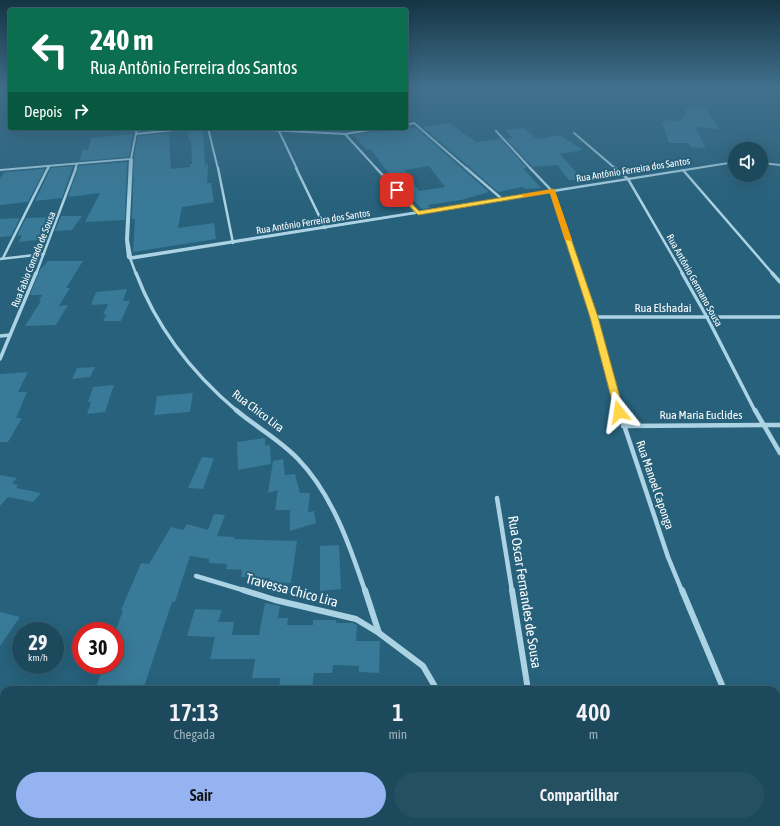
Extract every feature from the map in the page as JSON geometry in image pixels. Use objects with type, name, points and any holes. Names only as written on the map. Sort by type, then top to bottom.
[{"type":"street","points":[[418,127],[502,199]]},
{"type":"street","name":"Rua Chico Lira","points":[[137,130],[131,159],[127,240],[130,258],[158,324],[174,347],[218,395],[251,422],[287,447],[305,467],[320,489],[348,544],[365,588],[379,633]]},
{"type":"street","points":[[136,134],[175,130]]},
{"type":"street","points":[[208,130],[220,177],[233,243]]},
{"type":"street","points":[[263,130],[345,134],[370,130]]},
{"type":"street","points":[[279,131],[325,228]]},
{"type":"street","points":[[496,131],[552,191]]},
{"type":"street","name":"Rua Antônio Germano Sousa","points":[[574,133],[628,180],[662,236],[707,317],[762,425],[780,453]]},
{"type":"street","points":[[345,134],[418,213]]},
{"type":"street","points":[[0,170],[131,159]]},
{"type":"street","name":"Rua Antônio Ferreira dos Santos","points":[[130,258],[233,243],[728,163]]},
{"type":"street","name":"Rua Fabio Conrado de Sousa","points":[[0,359],[44,254],[77,164]]},
{"type":"street","points":[[768,164],[780,165]]},
{"type":"street","points":[[1,258],[49,166]]},
{"type":"street","points":[[683,170],[780,282]]},
{"type":"street","name":"Rua Manoel Caponga","points":[[552,191],[594,317],[623,426],[668,556],[722,686]]},
{"type":"street","points":[[1,258],[44,254]]},
{"type":"street","name":"Rua Elshadai","points":[[594,317],[780,317]]},
{"type":"street","points":[[0,336],[10,335]]},
{"type":"street","name":"Rua Maria Euclides","points":[[623,426],[780,425]]},
{"type":"street","name":"Rua Oscar Fernandes de Sousa","points":[[497,498],[527,686]]},
{"type":"street","name":"Travessa Chico Lira","points":[[196,576],[275,600],[356,619],[379,633]]},
{"type":"street","points":[[379,633],[423,666],[435,686]]},
{"type":"building","points":[[409,127],[411,129],[416,128],[489,192],[461,200],[428,205],[430,208],[422,209],[403,189],[396,177],[393,178],[385,169],[371,149],[367,150],[353,135],[388,130],[408,130]],"holes":[[[429,166],[445,187],[419,191],[405,170]]]},
{"type":"building","points":[[423,127],[454,127],[476,142],[500,139],[527,168],[523,168],[541,188],[525,189],[523,187],[498,192]]},
{"type":"building","points":[[664,127],[718,127],[720,129],[695,127],[706,148],[691,147],[689,143],[669,143]]},
{"type":"building","points":[[524,128],[537,139],[560,135],[583,150],[560,154],[583,180],[569,180],[557,165],[533,167],[506,139],[513,138],[505,130]]},
{"type":"building","points":[[203,130],[205,165],[208,164],[207,183],[211,183],[214,202],[182,207],[178,228],[214,223],[216,239],[133,252],[135,219],[132,219],[134,158],[138,136],[169,133],[171,169],[190,167],[190,164],[192,164],[191,140],[189,140],[188,131]]},
{"type":"building","points":[[133,134],[129,157],[79,161],[83,150],[88,150],[91,138]]},
{"type":"building","points":[[127,162],[125,220],[85,222],[100,193],[68,197],[79,166]]},
{"type":"building","points":[[73,166],[62,198],[35,201],[51,168]]},
{"type":"building","points":[[45,169],[28,202],[0,205],[0,178],[5,172]]},
{"type":"building","points":[[61,216],[82,216],[72,230],[55,231]]},
{"type":"building","points":[[55,217],[49,231],[41,231],[37,240],[19,242],[22,235],[17,236],[26,218]]},
{"type":"building","points":[[20,218],[11,236],[0,237],[0,219]]},
{"type":"building","points":[[48,261],[83,261],[66,288],[70,288],[59,306],[68,305],[56,325],[25,326],[41,301],[39,301],[42,295],[30,295],[40,270]]},
{"type":"building","points":[[127,289],[123,301],[130,301],[121,321],[103,321],[107,314],[103,315],[108,304],[91,305],[96,292]]},
{"type":"building","points":[[95,367],[90,377],[72,379],[77,368]]},
{"type":"building","points":[[28,372],[18,392],[27,392],[16,418],[22,418],[8,442],[0,442],[0,374]]},
{"type":"building","points":[[114,385],[105,412],[87,414],[91,402],[88,402],[93,387]]},
{"type":"building","points":[[193,393],[190,412],[154,415],[157,396]]},
{"type":"building","points":[[265,438],[265,446],[270,445],[271,464],[238,470],[237,442]]},
{"type":"building","points":[[202,457],[214,458],[203,489],[188,488]]},
{"type":"building","points":[[283,459],[285,475],[295,474],[300,493],[310,493],[308,512],[314,511],[316,523],[290,531],[290,510],[275,510],[278,490],[268,493],[273,461]]},
{"type":"building","points":[[0,475],[17,478],[12,483],[18,485],[16,488],[41,493],[33,502],[8,497],[0,506]]},
{"type":"building","points":[[214,514],[225,515],[217,536],[234,537],[234,539],[297,541],[291,583],[270,582],[270,578],[241,577],[242,570],[226,569],[227,564],[209,563],[209,559],[190,556],[175,602],[172,602],[144,686],[96,686],[101,674],[124,674],[124,622],[119,622],[123,610],[121,610],[141,563],[149,564],[171,527],[183,530],[187,524],[208,530]]},
{"type":"building","points":[[339,545],[341,589],[320,591],[320,546]]},
{"type":"building","points":[[265,603],[280,606],[278,618],[288,618],[287,625],[313,625],[313,620],[336,620],[336,623],[353,623],[357,625],[356,641],[380,641],[379,673],[359,672],[359,666],[333,665],[332,673],[314,673],[312,686],[279,686],[280,678],[252,678],[255,659],[210,659],[215,637],[187,636],[195,609],[222,610],[218,622],[234,622],[232,635],[259,635]]},
{"type":"building","points":[[0,612],[20,617],[17,622],[12,622],[12,629],[0,646]]},
{"type":"slow traffic","points":[[524,195],[552,191],[569,240]]},
{"type":"route","points":[[397,190],[418,213],[552,191],[594,317],[619,412]]}]
